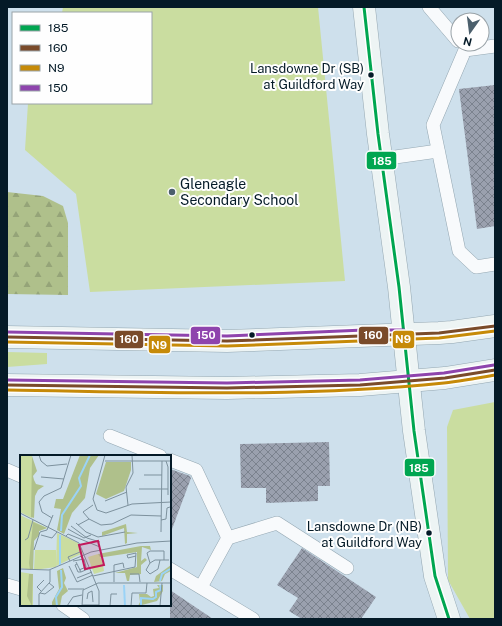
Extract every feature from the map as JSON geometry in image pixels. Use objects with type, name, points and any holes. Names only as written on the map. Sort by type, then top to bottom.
[{"type":"main road","points":[[366,8],[381,159],[399,287],[414,431],[435,576],[449,619]]},
{"type":"main road","points":[[7,337],[227,341],[364,335],[404,335],[452,332],[495,326]]},
{"type":"main road","points":[[7,384],[227,388],[360,385],[444,378],[495,370]]},
{"type":"lane","points":[[429,7],[450,32]]},
{"type":"lane","points":[[459,52],[433,125],[459,251],[476,267],[495,264]]},
{"type":"lane","points":[[381,159],[438,151]]},
{"type":"lane","points":[[110,436],[158,455]]},
{"type":"lane","points":[[171,460],[196,470],[228,538]]},
{"type":"lane","points":[[7,470],[20,476]]},
{"type":"lane","points":[[201,587],[228,538],[277,523],[347,568]]},
{"type":"lane","points":[[171,570],[253,619]]},
{"type":"lane","points":[[7,585],[20,589]]},
{"type":"lane","points":[[65,606],[83,619]]},
{"type":"green space","name":"Gleneagle Secondary School","points":[[63,7],[318,7],[345,281],[90,292],[76,194],[25,150],[28,104],[152,104],[152,12],[62,12]]},
{"type":"green space","points":[[7,192],[43,196],[63,206],[68,223],[68,295],[7,294]]},
{"type":"green space","points":[[7,352],[47,353],[47,364],[7,367]]},
{"type":"green space","points":[[495,402],[495,619],[470,619],[448,580],[447,427],[453,410]]},
{"type":"building","points":[[495,85],[495,226],[477,229],[459,89]]},
{"type":"building","points":[[329,442],[330,486],[318,486],[318,501],[266,503],[266,488],[241,488],[240,444]]},
{"type":"building","points":[[171,469],[190,476],[191,478],[172,529]]},
{"type":"building","points":[[302,548],[376,597],[361,619],[302,619],[289,611],[298,598],[277,585]]},
{"type":"building","points":[[171,591],[213,619],[170,619]]},
{"type":"transit line","name":"185","points":[[364,7],[378,134],[399,287],[414,431],[435,576],[449,619]]},
{"type":"transit line","name":"160","points":[[7,337],[227,341],[439,333],[495,326]]},
{"type":"transit line","name":"150","points":[[7,332],[227,336],[364,330],[404,330]]},
{"type":"transit line","name":"N9","points":[[7,342],[227,346],[439,338],[495,331]]},
{"type":"transit line","name":"150","points":[[7,380],[227,383],[360,380],[444,373],[494,365]]},
{"type":"transit line","name":"160","points":[[7,385],[227,388],[360,385],[445,378],[495,370]]},
{"type":"transit line","name":"N9","points":[[7,390],[171,393],[335,391],[444,383],[495,375]]},
{"type":"place","name":"Lansdowne Dr (SB) at Guildford Way","points":[[371,75]]},
{"type":"place","name":"Gleneagle Secondary School","points":[[172,192]]},
{"type":"place","name":"Lansdowne Dr (NB) at Guildford Way","points":[[429,533]]}]
